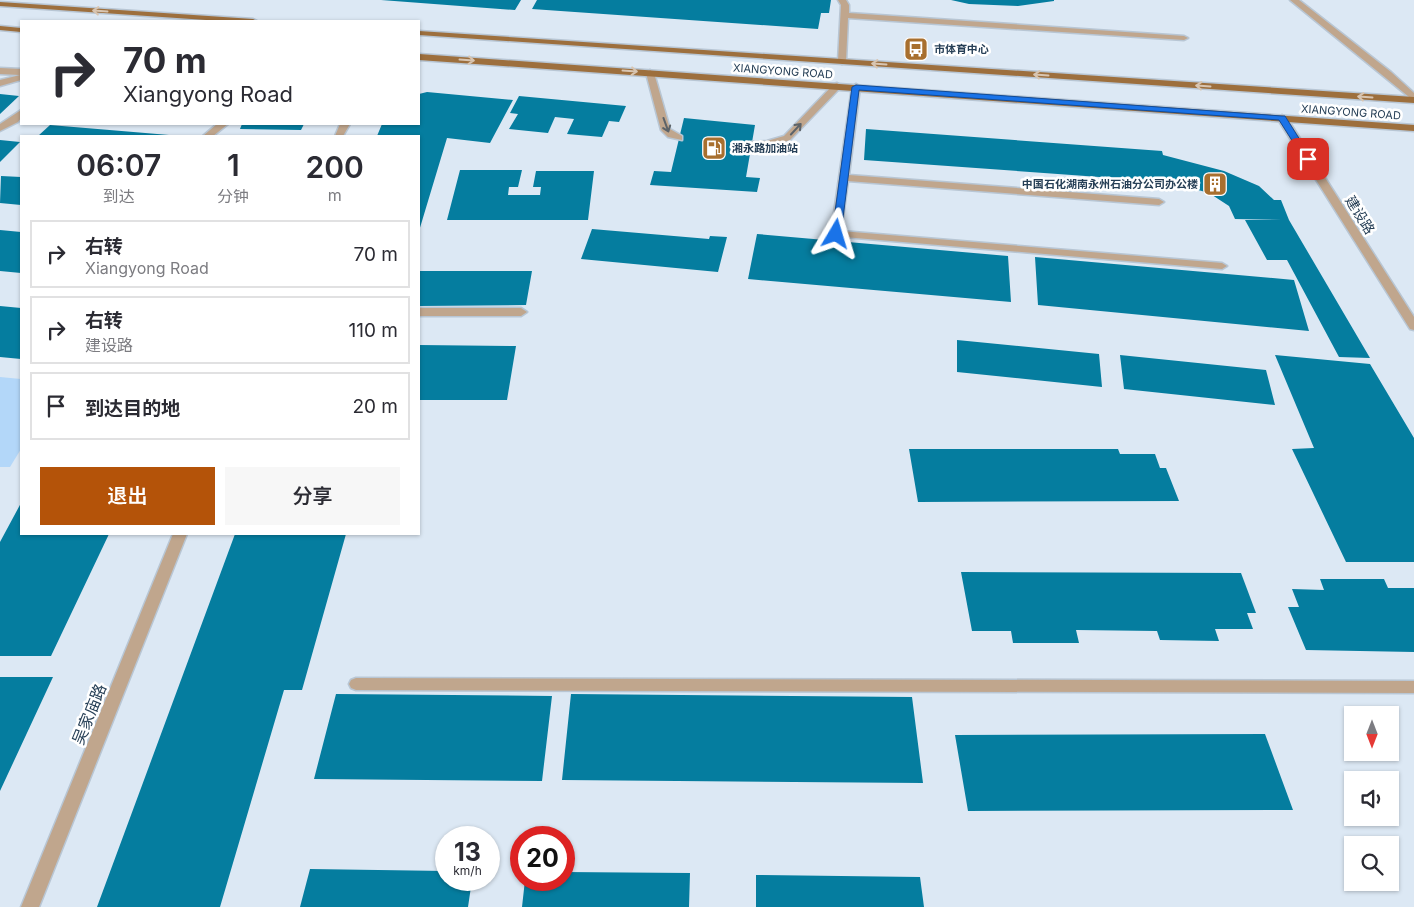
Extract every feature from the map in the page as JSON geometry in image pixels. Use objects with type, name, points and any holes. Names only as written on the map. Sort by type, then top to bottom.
[{"type":"main road","points":[[0,4],[238,20]]},
{"type":"main road","points":[[0,28],[20,30]]},
{"type":"main road","name":"XIANGYONG ROAD","points":[[420,33],[1414,99]]},
{"type":"main road","name":"XIANGYONG ROAD","points":[[420,57],[1414,128]]},
{"type":"street","points":[[842,0],[845,4],[842,62]]},
{"type":"street","points":[[1294,0],[1388,74],[1414,99]]},
{"type":"street","points":[[844,15],[1184,38]]},
{"type":"street","points":[[0,70],[20,72]]},
{"type":"street","points":[[650,73],[666,130],[671,136],[679,138]]},
{"type":"street","points":[[0,83],[20,77]]},
{"type":"street","points":[[752,144],[768,144],[786,138],[837,86]]},
{"type":"street","points":[[856,87],[836,234],[1222,266]]},
{"type":"street","points":[[0,128],[15,120],[20,114]]},
{"type":"street","name":"建设路","points":[[1282,118],[1414,326]]},
{"type":"street","points":[[208,135],[222,125]]},
{"type":"street","points":[[844,178],[1159,202]]},
{"type":"street","points":[[420,312],[522,312]]},
{"type":"street","name":"吴家庙路","points":[[30,907],[180,535]]},
{"type":"street","points":[[356,684],[1414,687]]},
{"type":"shaded area","points":[[0,377],[20,379],[20,451],[10,467],[0,467]]},
{"type":"building","points":[[381,0],[521,0],[515,10]]},
{"type":"building","points":[[537,0],[831,0],[829,13],[821,13],[818,29],[532,9]]},
{"type":"building","points":[[951,0],[1054,1],[1018,6],[969,4]]},
{"type":"building","points":[[427,92],[513,100],[490,143],[447,138],[420,228],[420,135],[377,135],[382,125],[420,125],[420,94]]},
{"type":"building","points":[[0,94],[19,96],[0,114]]},
{"type":"building","points":[[519,96],[626,106],[619,122],[609,121],[602,137],[567,134],[574,119],[555,117],[548,133],[509,129],[518,114],[510,113]]},
{"type":"building","name":"湘永路加油站","points":[[684,118],[755,125],[746,177],[760,178],[757,192],[650,185],[654,171],[671,172]]},
{"type":"building","points":[[50,125],[169,135],[39,135]]},
{"type":"building","points":[[242,125],[304,125],[301,130],[240,129]]},
{"type":"building","points":[[866,129],[1162,151],[1163,155],[1224,171],[1259,186],[1274,200],[1281,200],[1289,220],[1370,358],[1339,357],[1287,260],[1267,260],[1245,220],[1282,220],[1235,219],[1229,206],[1209,193],[1169,182],[864,160]]},
{"type":"building","points":[[0,140],[20,142],[0,162]]},
{"type":"building","points":[[460,170],[522,170],[518,187],[509,187],[508,195],[540,195],[541,187],[533,187],[536,171],[594,171],[588,220],[447,220]]},
{"type":"building","points":[[1,176],[20,177],[20,205],[0,203]]},
{"type":"building","points":[[592,229],[709,239],[710,236],[727,237],[718,272],[581,259]]},
{"type":"building","points":[[0,230],[20,232],[20,273],[0,271]]},
{"type":"building","points":[[757,234],[1008,256],[1011,302],[748,279]]},
{"type":"building","points":[[1035,257],[1294,280],[1309,331],[1038,305]]},
{"type":"building","points":[[420,271],[532,271],[526,305],[420,306]]},
{"type":"building","points":[[0,306],[20,308],[20,359],[0,357]]},
{"type":"building","points":[[957,340],[1099,354],[1102,387],[957,372]]},
{"type":"building","points":[[420,345],[516,346],[507,400],[420,400]]},
{"type":"building","points":[[1120,355],[1266,370],[1275,405],[1124,389]]},
{"type":"building","points":[[1275,355],[1370,364],[1414,438],[1414,562],[1346,562],[1292,449],[1314,448]]},
{"type":"building","points":[[909,449],[1118,449],[1120,454],[1155,454],[1160,468],[1166,468],[1179,501],[918,502]]},
{"type":"building","points":[[20,505],[20,535],[109,535],[51,656],[0,656],[0,542]]},
{"type":"building","points":[[235,535],[346,535],[302,690],[284,690],[220,907],[97,907]]},
{"type":"building","points":[[961,572],[1241,573],[1256,613],[1247,613],[1253,629],[1215,629],[1219,641],[1160,640],[1157,631],[1076,630],[1079,643],[1013,643],[1011,631],[972,631]]},
{"type":"building","points":[[1320,579],[1384,579],[1388,588],[1414,588],[1414,652],[1306,650],[1288,607],[1299,607],[1292,589],[1324,590]]},
{"type":"building","points":[[0,677],[53,677],[0,791]]},
{"type":"building","points":[[336,694],[552,696],[542,781],[314,779]]},
{"type":"building","points":[[571,694],[912,697],[923,783],[562,780]]},
{"type":"building","points":[[1265,734],[1293,810],[968,811],[955,735]]},
{"type":"building","points":[[310,869],[435,871],[435,891],[470,891],[468,907],[300,907]]},
{"type":"building","points":[[575,872],[690,873],[689,907],[522,907],[524,891],[575,891]]},
{"type":"building","points":[[756,875],[920,877],[924,907],[756,907]]},
{"type":"place","name":"市体育中心","points":[[916,49]]},
{"type":"place","name":"湘永路加油站","points":[[714,148]]},
{"type":"place","name":"中国石化湖南永州石油分公司办公楼","points":[[1215,184]]},
{"type":"route","points":[[836,234],[856,87],[1282,118],[1308,159]]}]
